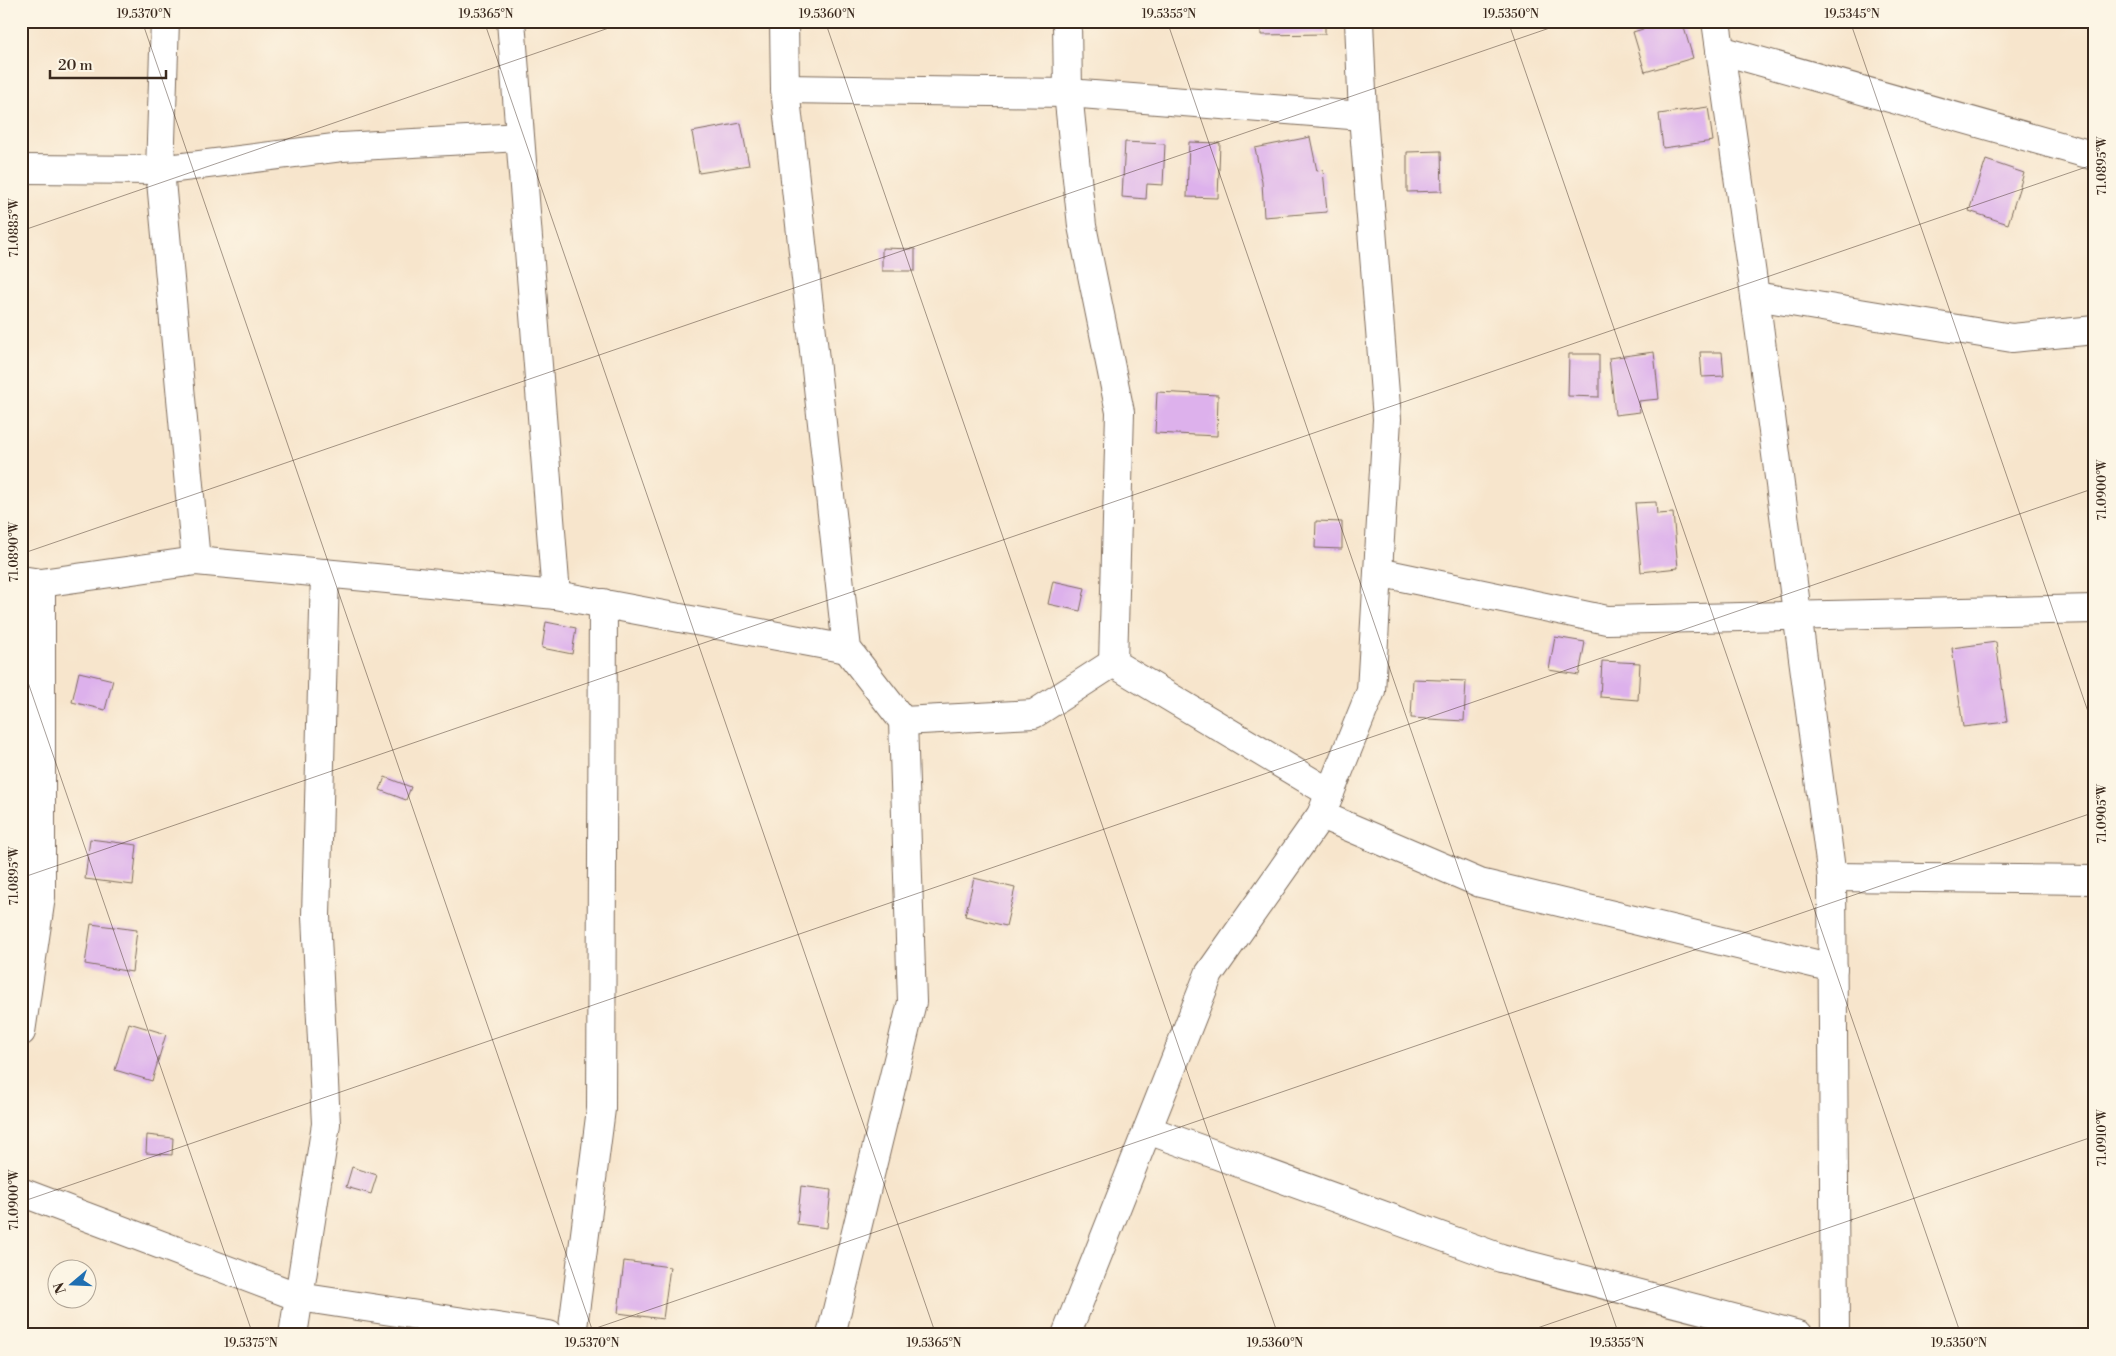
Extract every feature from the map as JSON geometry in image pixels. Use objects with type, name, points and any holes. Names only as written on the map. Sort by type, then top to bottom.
[{"type":"street","points":[[165,21],[160,170],[196,561]]},
{"type":"street","points":[[511,21],[556,595]]},
{"type":"street","points":[[784,21],[785,90],[847,649],[903,721],[912,1002],[831,1335]]},
{"type":"street","points":[[1068,21],[1068,93],[1082,226],[1120,412],[1113,663]]},
{"type":"street","points":[[1066,1335],[1210,974],[1326,804],[1371,691],[1387,420],[1363,116],[1359,21]]},
{"type":"street","points":[[1716,21],[1755,296],[1832,877],[1836,1335]]},
{"type":"street","points":[[1720,50],[2095,156]]},
{"type":"street","points":[[785,90],[1068,93],[1363,116]]},
{"type":"street","points":[[21,169],[160,170],[342,146],[519,137]]},
{"type":"street","points":[[1755,296],[2012,338],[2095,330]]},
{"type":"street","points":[[21,1032],[41,897],[31,582],[196,561],[556,595],[847,649]]},
{"type":"street","points":[[1378,572],[1607,620],[2095,608]]},
{"type":"street","points":[[293,1335],[326,1124],[316,916],[325,573]]},
{"type":"street","points":[[572,1335],[601,1109],[603,604]]},
{"type":"street","points":[[903,721],[1034,714],[1113,663]]},
{"type":"street","points":[[1113,663],[1326,804],[1480,883],[1833,968]]},
{"type":"street","points":[[1832,877],[2095,880]]},
{"type":"street","points":[[1148,1130],[1500,1258],[1799,1335]]},
{"type":"street","points":[[21,1192],[299,1297],[549,1335]]},
{"type":"building","points":[[1261,21],[1325,21],[1325,34],[1261,35]]},
{"type":"building","points":[[1669,21],[1682,21],[1693,58],[1645,72],[1633,32]]},
{"type":"building","points":[[1708,107],[1713,141],[1663,148],[1659,114]]},
{"type":"building","points":[[741,123],[749,165],[699,173],[692,132]]},
{"type":"building","points":[[1310,137],[1317,171],[1323,170],[1327,212],[1264,217],[1262,182],[1255,148]]},
{"type":"building","points":[[1125,142],[1165,144],[1163,185],[1147,184],[1146,199],[1122,197]]},
{"type":"building","points":[[1189,142],[1220,143],[1218,198],[1187,197]]},
{"type":"building","points":[[1441,151],[1442,191],[1407,192],[1407,152]]},
{"type":"building","points":[[1986,160],[2024,173],[2008,224],[1969,211]]},
{"type":"building","points":[[882,248],[915,249],[915,271],[882,271]]},
{"type":"building","points":[[1654,352],[1659,399],[1639,401],[1640,412],[1615,415],[1609,358]]},
{"type":"building","points":[[1700,352],[1722,352],[1724,376],[1702,377]]},
{"type":"building","points":[[1569,354],[1599,354],[1599,397],[1568,396]]},
{"type":"building","points":[[1157,392],[1218,395],[1217,436],[1155,433]]},
{"type":"building","points":[[1656,502],[1657,514],[1673,513],[1678,568],[1641,572],[1635,503]]},
{"type":"building","points":[[1316,521],[1342,522],[1342,549],[1315,548]]},
{"type":"building","points":[[1053,581],[1085,588],[1080,611],[1048,604]]},
{"type":"building","points":[[546,622],[576,628],[572,654],[542,648]]},
{"type":"building","points":[[1555,637],[1585,642],[1579,675],[1549,670]]},
{"type":"building","points":[[1996,642],[2007,722],[1963,727],[1952,648]]},
{"type":"building","points":[[1602,661],[1640,663],[1638,700],[1600,697]]},
{"type":"building","points":[[79,672],[113,680],[105,710],[72,702]]},
{"type":"building","points":[[1413,679],[1466,681],[1464,721],[1411,718]]},
{"type":"building","points":[[385,777],[411,787],[406,800],[380,790]]},
{"type":"building","points":[[90,839],[137,845],[133,885],[85,879]]},
{"type":"building","points":[[974,878],[1015,888],[1006,926],[965,916]]},
{"type":"building","points":[[91,924],[137,930],[132,972],[85,964]]},
{"type":"building","points":[[129,1023],[166,1034],[152,1081],[115,1070]]},
{"type":"building","points":[[147,1135],[173,1138],[172,1155],[146,1153]]},
{"type":"building","points":[[352,1167],[377,1175],[371,1194],[346,1187]]},
{"type":"building","points":[[801,1186],[831,1190],[827,1228],[797,1224]]},
{"type":"building","points":[[624,1261],[670,1267],[663,1319],[618,1313]]}]
